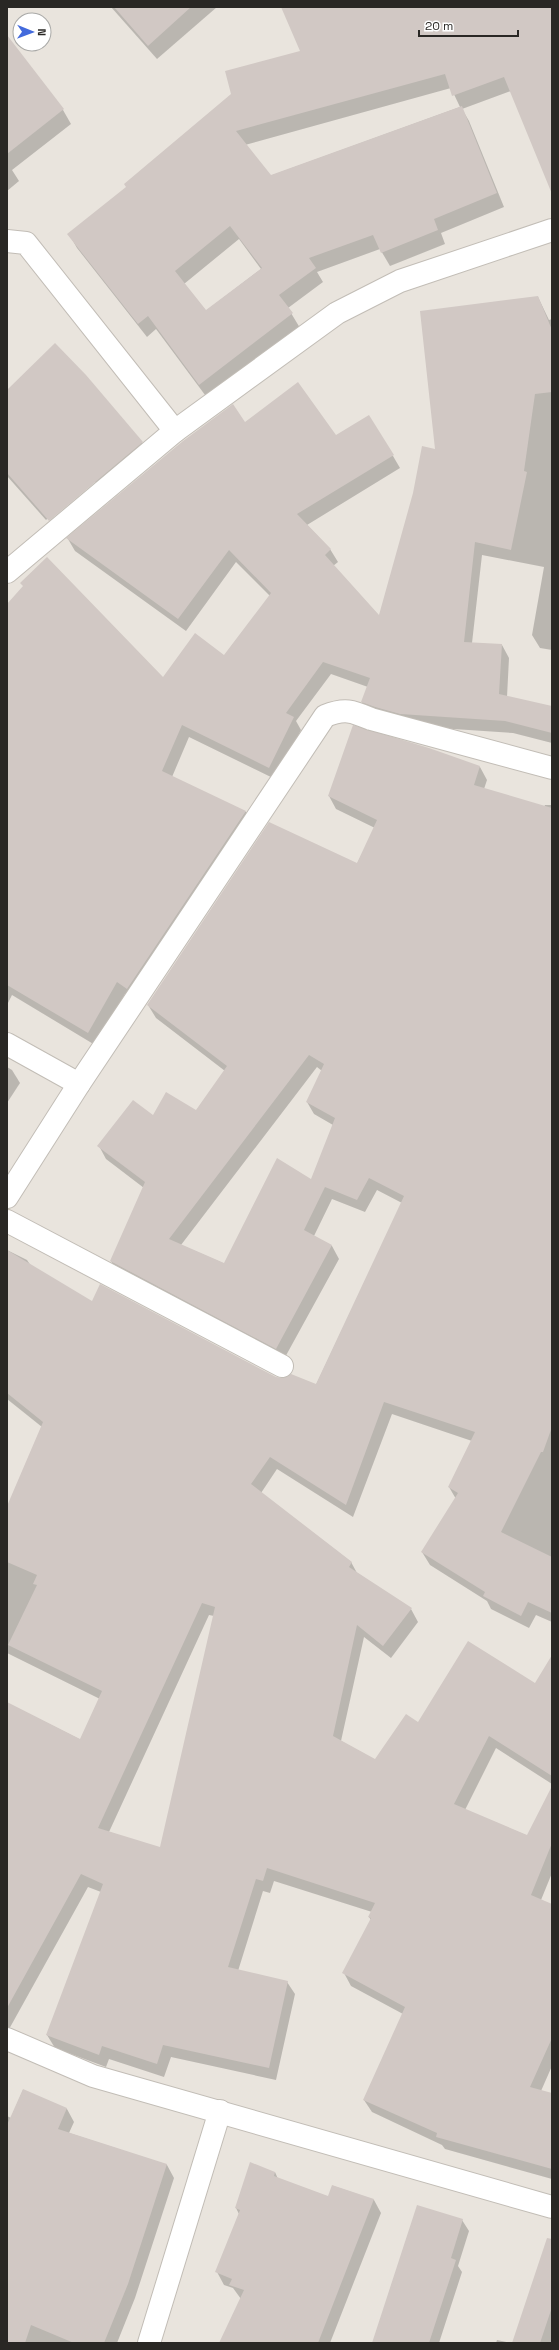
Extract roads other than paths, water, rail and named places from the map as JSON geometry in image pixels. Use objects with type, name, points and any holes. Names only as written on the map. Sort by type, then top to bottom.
[{"type":"street","points":[[7,572],[175,431],[337,313],[400,281],[552,230]]},
{"type":"street","points":[[7,241],[26,243],[175,431]]},
{"type":"street","points":[[7,1197],[79,1084],[325,716],[338,710],[352,711],[371,719],[552,768]]},
{"type":"street","points":[[7,1044],[79,1084]]},
{"type":"street","points":[[7,1220],[282,1366]]},
{"type":"street","points":[[7,2039],[93,2076],[552,2207]]},
{"type":"street","points":[[149,2343],[220,2112]]}]
